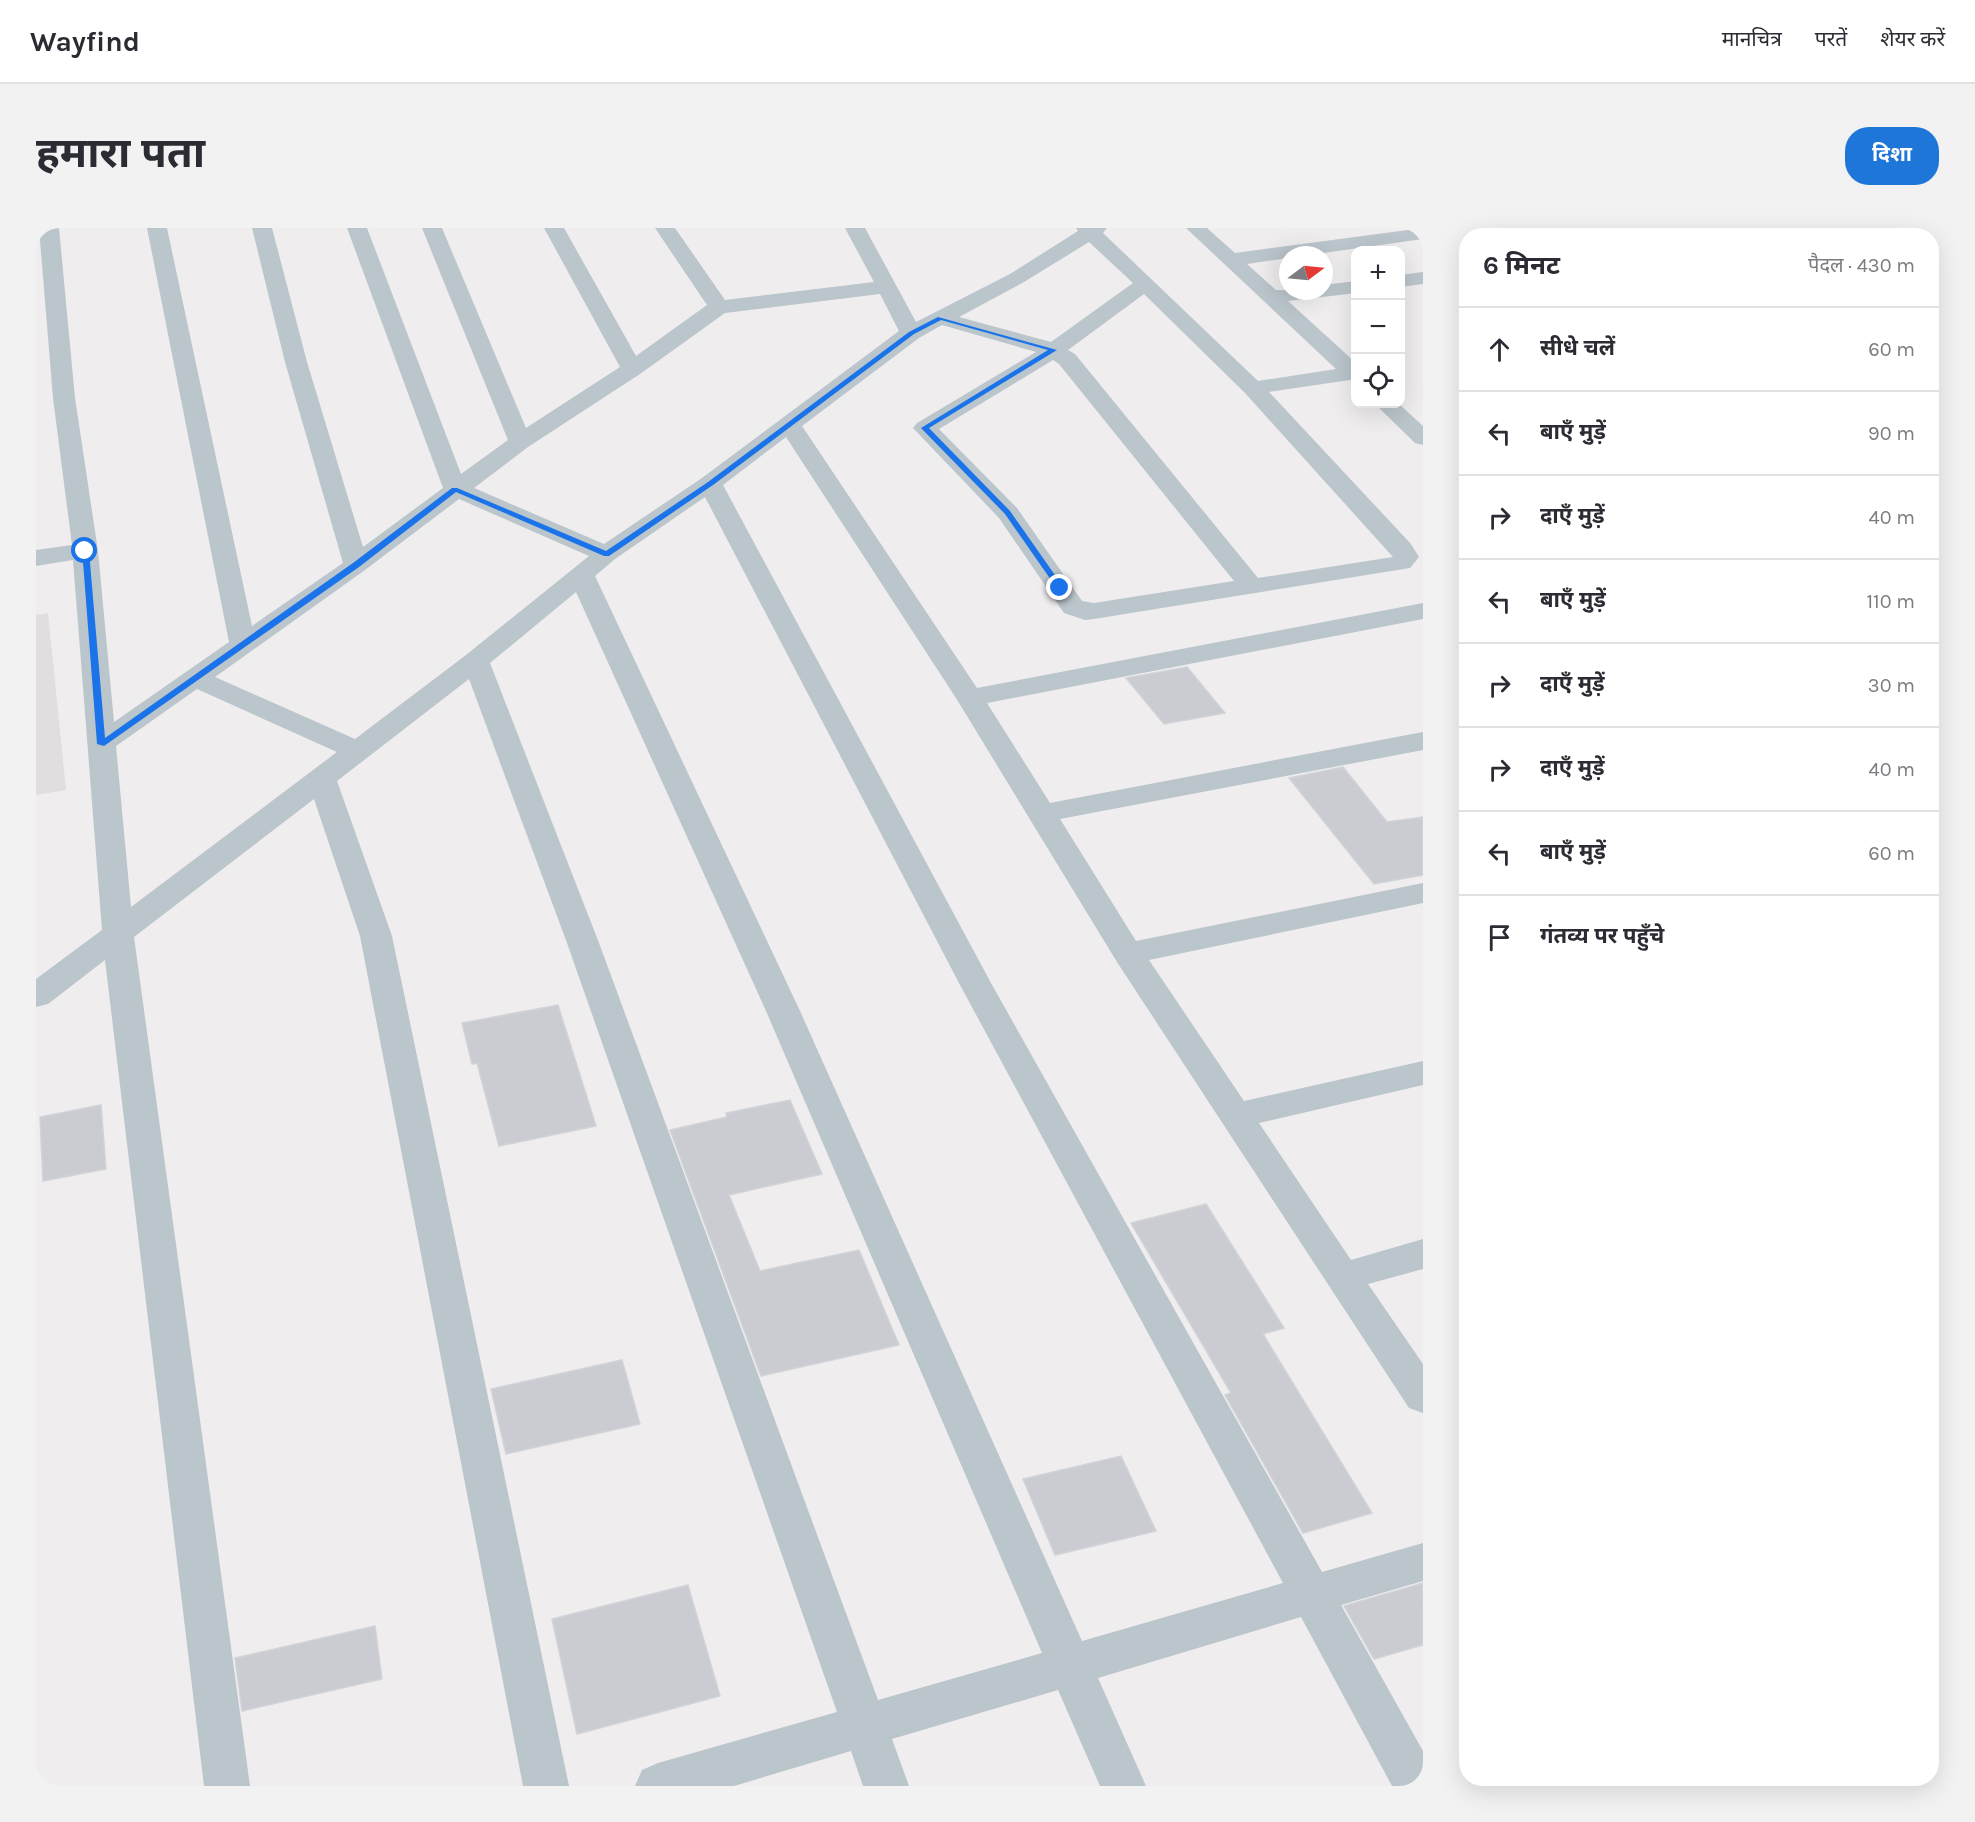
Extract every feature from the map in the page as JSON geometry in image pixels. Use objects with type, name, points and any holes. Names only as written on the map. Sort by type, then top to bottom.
[{"type":"street","points":[[49,228],[64,398],[85,551],[118,933],[227,1786]]},
{"type":"street","points":[[156,228],[243,644]]},
{"type":"street","points":[[262,228],[296,362],[356,565]]},
{"type":"street","points":[[357,228],[455,489],[594,564],[783,1011],[1123,1786]]},
{"type":"street","points":[[432,228],[520,442]]},
{"type":"street","points":[[554,228],[632,369]]},
{"type":"street","points":[[665,228],[719,307]]},
{"type":"street","points":[[855,228],[912,333]]},
{"type":"street","points":[[1196,228],[1351,371]]},
{"type":"street","points":[[36,996],[476,662],[594,564],[710,483],[912,333],[1017,278],[1091,230],[1253,388],[1402,549],[1406,557],[1401,563],[1094,611],[1078,610],[1008,513],[925,428],[1054,350],[1144,284]]},
{"type":"street","points":[[1231,260],[1423,233]]},
{"type":"street","points":[[1405,280],[1423,278]]},
{"type":"street","points":[[101,744],[356,565],[520,442],[632,369],[719,307],[885,287]]},
{"type":"street","points":[[1333,290],[1351,288]]},
{"type":"street","points":[[1271,297],[1279,296]]},
{"type":"street","points":[[940,318],[1054,350],[1067,359],[1251,586]]},
{"type":"street","points":[[1253,388],[1351,374]]},
{"type":"street","points":[[1390,408],[1423,438]]},
{"type":"street","points":[[789,424],[970,698],[1128,954],[1423,1396]]},
{"type":"street","points":[[710,483],[975,983],[1417,1786]]},
{"type":"street","points":[[36,558],[85,551]]},
{"type":"street","points":[[970,698],[1423,611]]},
{"type":"street","points":[[476,662],[587,954],[886,1786]]},
{"type":"street","points":[[195,678],[358,751]]},
{"type":"street","points":[[1040,814],[1423,741]]},
{"type":"street","points":[[322,778],[376,936],[546,1786]]},
{"type":"street","points":[[1128,954],[1423,893]]},
{"type":"street","points":[[1235,1116],[1423,1073]]},
{"type":"street","points":[[1342,1277],[1423,1254]]},
{"type":"street","points":[[658,1786],[1423,1562]]},
{"type":"shaded area","points":[[48,613],[66,790],[36,795],[36,615]]},
{"type":"building","points":[[1187,667],[1225,713],[1164,724],[1126,678]]},
{"type":"building","points":[[1343,767],[1387,822],[1423,817],[1423,875],[1374,884],[1289,778]]},
{"type":"building","points":[[558,1005],[596,1126],[499,1146],[477,1063],[472,1064],[462,1023]]},
{"type":"building","points":[[790,1100],[822,1174],[729,1195],[760,1271],[859,1250],[899,1345],[761,1376],[670,1130],[727,1117],[726,1113]]},
{"type":"building","points":[[101,1105],[106,1169],[43,1181],[40,1117]]},
{"type":"building","points":[[1206,1204],[1284,1328],[1263,1334],[1372,1513],[1303,1533],[1225,1395],[1231,1393],[1131,1223]]},
{"type":"building","points":[[622,1360],[640,1424],[506,1454],[491,1389]]},
{"type":"building","points":[[1121,1456],[1156,1531],[1055,1555],[1023,1479]]},
{"type":"building","points":[[1423,1583],[1423,1645],[1374,1659],[1344,1606]]},
{"type":"building","points":[[688,1585],[720,1696],[577,1734],[552,1619]]},
{"type":"building","points":[[375,1626],[382,1679],[242,1711],[235,1658]]},
{"type":"route","points":[[85,551],[101,744],[356,565],[455,489],[606,554],[710,483],[912,333],[940,318],[1054,350],[925,428],[1008,513],[1060,588]]}]
